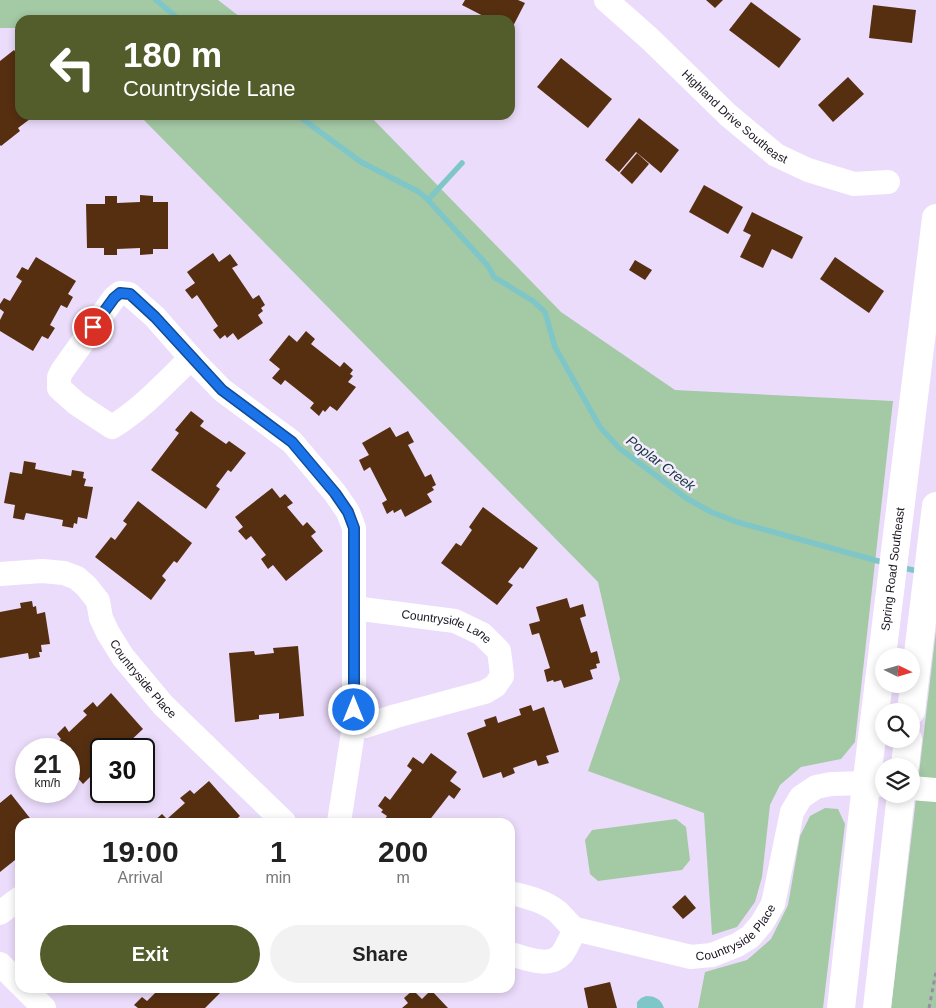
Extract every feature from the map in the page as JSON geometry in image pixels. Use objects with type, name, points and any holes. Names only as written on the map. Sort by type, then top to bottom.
[{"type":"main road","name":"Spring Road Southeast","points":[[878,758],[936,218]]},
{"type":"main road","points":[[912,703],[936,506]]},
{"type":"main road","name":"Spring Road Southeast","points":[[841,1008],[875,784]]},
{"type":"main road","points":[[877,1008],[900,803]]},
{"type":"street","name":"Highland Drive Southeast","points":[[606,0],[650,39],[728,115],[776,155],[808,170],[854,184],[888,182]]},
{"type":"street","points":[[191,358],[146,402],[112,427],[77,404],[59,388],[59,377],[62,371],[114,298],[120,293],[130,294],[155,317],[222,390],[292,442],[335,493],[348,512],[354,528],[354,726],[340,818]]},
{"type":"street","name":"Countryside Place","points":[[0,574],[42,571],[64,573],[76,578],[87,587],[98,601],[101,618],[123,657],[163,704],[280,818]]},
{"type":"street","name":"Countryside Lane","points":[[354,608],[455,621],[482,634],[499,651],[502,676],[495,686],[485,692],[365,726],[354,726]]},
{"type":"street","name":"Countryside Place","points":[[515,894],[528,897],[547,906],[557,912],[575,929],[691,957],[712,955],[737,945],[750,937],[762,923],[773,904],[792,812],[801,797],[816,788],[831,784],[875,784]]},
{"type":"street","points":[[920,789],[936,790]]},
{"type":"street","points":[[0,913],[15,902]]},
{"type":"street","points":[[515,955],[543,962],[557,959],[563,952],[575,929]]},
{"type":"street","points":[[0,964],[15,979]]},
{"type":"street","points":[[29,993],[44,1008]]},
{"type":"path","points":[[929,1008],[936,972]]},
{"type":"shaded area","points":[[0,0],[218,0],[238,15],[15,15],[15,28],[0,28]]},
{"type":"shaded area","points":[[144,120],[374,120],[561,312],[675,390],[893,401],[855,742],[841,759],[801,767],[780,785],[770,805],[762,877],[755,902],[737,927],[712,935],[704,813],[588,771],[620,679],[598,582]]},
{"type":"shaded area","points":[[936,631],[936,1008],[891,1008],[915,803],[920,803],[920,765]]},
{"type":"shaded area","points":[[825,808],[838,809],[845,824],[823,1008],[698,1008],[705,972],[747,960],[771,939],[788,905],[800,836],[810,816]]},
{"type":"shaded area","points":[[676,819],[686,827],[690,860],[682,870],[598,881],[590,874],[585,840],[592,830]]},
{"type":"shaded area","points":[[646,996],[657,999],[664,1008],[637,1008],[637,1002]]},
{"type":"building","points":[[465,0],[518,0],[525,3],[515,22],[515,15],[481,15],[462,5]]},
{"type":"building","points":[[706,0],[723,0],[715,8]]},
{"type":"building","points":[[751,2],[801,39],[779,68],[729,30]]},
{"type":"building","points":[[873,5],[916,10],[912,43],[869,38]]},
{"type":"building","points":[[14,50],[15,51],[15,120],[29,120],[18,128],[20,131],[1,146],[0,145],[0,61]]},
{"type":"building","points":[[561,58],[612,99],[588,128],[537,87]]},
{"type":"building","points":[[848,77],[864,94],[833,122],[818,105]]},
{"type":"building","points":[[639,118],[679,150],[661,173],[636,152],[619,172],[605,160]]},
{"type":"building","points":[[637,153],[649,164],[632,184],[620,173]]},
{"type":"building","points":[[704,185],[743,207],[728,234],[689,212]]},
{"type":"building","points":[[140,195],[153,196],[153,202],[168,202],[168,249],[153,249],[153,254],[140,255],[140,248],[117,249],[117,255],[104,255],[104,248],[87,248],[86,204],[105,204],[105,196],[117,196],[117,203],[140,202]]},
{"type":"building","points":[[752,212],[803,237],[792,259],[772,249],[763,268],[740,257],[751,235],[743,231]]},
{"type":"building","points":[[213,253],[219,262],[230,254],[238,265],[232,268],[253,299],[259,295],[265,305],[261,308],[263,311],[258,315],[263,323],[238,340],[233,333],[227,338],[225,335],[220,339],[213,330],[218,326],[197,295],[192,299],[185,290],[195,283],[187,272]]},
{"type":"building","points":[[36,257],[76,281],[68,294],[73,297],[67,308],[61,305],[50,325],[55,328],[48,339],[42,336],[33,351],[0,331],[0,320],[4,312],[0,309],[0,304],[4,298],[10,301],[22,281],[16,277],[22,267],[28,270]]},
{"type":"building","points":[[835,257],[884,291],[869,313],[820,279]]},
{"type":"building","points":[[635,260],[652,270],[645,280],[629,270]]},
{"type":"building","points":[[306,331],[315,339],[311,344],[340,367],[344,362],[353,370],[350,374],[353,376],[348,382],[356,387],[337,411],[330,406],[325,412],[323,410],[319,416],[310,408],[314,403],[285,380],[281,385],[272,378],[280,369],[269,360],[289,335],[297,342]]},
{"type":"building","points":[[191,411],[204,421],[200,426],[226,444],[229,441],[246,453],[231,472],[228,470],[216,486],[220,489],[206,509],[151,470],[179,433],[175,430]]},
{"type":"building","points":[[390,427],[396,437],[408,431],[414,442],[408,445],[425,477],[431,474],[436,485],[432,487],[434,490],[427,494],[432,502],[405,517],[401,509],[394,513],[393,510],[387,514],[382,503],[387,500],[370,467],[364,471],[359,460],[369,455],[362,443]]},
{"type":"building","points":[[24,461],[36,463],[35,469],[71,476],[72,470],[84,472],[83,478],[86,479],[84,486],[93,487],[87,519],[78,517],[77,524],[74,523],[73,528],[62,526],[63,520],[26,513],[24,520],[13,518],[15,505],[4,503],[10,472],[22,474]]},
{"type":"building","points":[[272,488],[280,498],[285,494],[293,503],[287,507],[303,526],[307,522],[316,532],[311,536],[323,551],[286,581],[273,565],[268,569],[261,559],[266,555],[251,536],[246,540],[238,531],[243,527],[235,517]]},
{"type":"building","points":[[138,501],[192,543],[177,563],[174,561],[162,576],[166,580],[151,600],[95,557],[111,537],[115,540],[127,524],[123,521]]},
{"type":"building","points":[[483,507],[538,548],[523,569],[520,567],[508,582],[513,585],[497,605],[441,563],[456,543],[461,546],[472,530],[469,527]]},
{"type":"building","points":[[567,598],[570,608],[583,604],[586,616],[580,618],[591,653],[597,651],[600,663],[596,664],[597,668],[590,670],[593,679],[564,688],[561,680],[547,682],[544,670],[550,668],[539,633],[532,635],[529,624],[540,621],[536,607]]},
{"type":"building","points":[[32,601],[33,607],[36,606],[37,614],[45,612],[50,644],[41,645],[42,652],[39,652],[40,657],[29,659],[28,653],[0,658],[0,612],[21,608],[20,603]]},
{"type":"building","points":[[298,646],[304,716],[279,719],[279,713],[259,715],[259,719],[235,722],[229,653],[254,651],[255,655],[274,653],[273,648]]},
{"type":"building","points":[[111,693],[143,729],[133,738],[90,738],[90,777],[83,784],[80,781],[80,738],[60,738],[57,734],[65,726],[69,732],[87,715],[83,711],[93,702],[97,707]]},
{"type":"building","points":[[531,705],[533,711],[544,707],[559,752],[546,756],[549,763],[538,766],[536,760],[513,768],[515,773],[503,778],[501,772],[483,778],[467,733],[486,726],[484,720],[496,716],[498,723],[521,715],[519,709]]},
{"type":"building","points":[[431,753],[457,772],[450,781],[461,789],[454,799],[449,795],[431,818],[386,818],[387,816],[381,812],[383,810],[378,806],[385,796],[390,800],[412,770],[407,766],[413,757],[423,764]]},
{"type":"building","points":[[209,781],[240,816],[238,818],[168,818],[185,803],[180,798],[190,790],[194,794]]},
{"type":"building","points":[[11,794],[15,799],[15,803],[18,803],[30,818],[15,818],[15,860],[0,872],[0,803]]},
{"type":"building","points":[[162,814],[166,818],[158,818]]},
{"type":"building","points":[[685,895],[696,908],[683,919],[672,907]]},
{"type":"building","points":[[610,982],[617,1008],[588,1008],[584,988]]},
{"type":"building","points":[[155,993],[220,993],[205,1008],[138,1008],[134,1005],[142,997],[147,1001]]},
{"type":"building","points":[[410,993],[416,993],[422,999],[428,993],[434,993],[448,1008],[402,1008],[408,1003],[404,998]]},
{"type":"waterway","points":[[156,0],[174,15]]},
{"type":"waterway","name":"Poplar Creek","points":[[304,120],[361,162],[419,192],[488,266],[494,277],[533,301],[545,312],[555,347],[600,427],[619,448],[686,498],[711,512],[737,522],[885,563]]},
{"type":"waterway","points":[[428,200],[462,163]]},
{"type":"waterway","name":"Poplar Creek","points":[[899,567],[922,572]]},
{"type":"route","points":[[93,327],[114,298],[120,293],[130,294],[155,317],[222,390],[292,442],[335,493],[348,512],[354,528],[354,710]]}]
